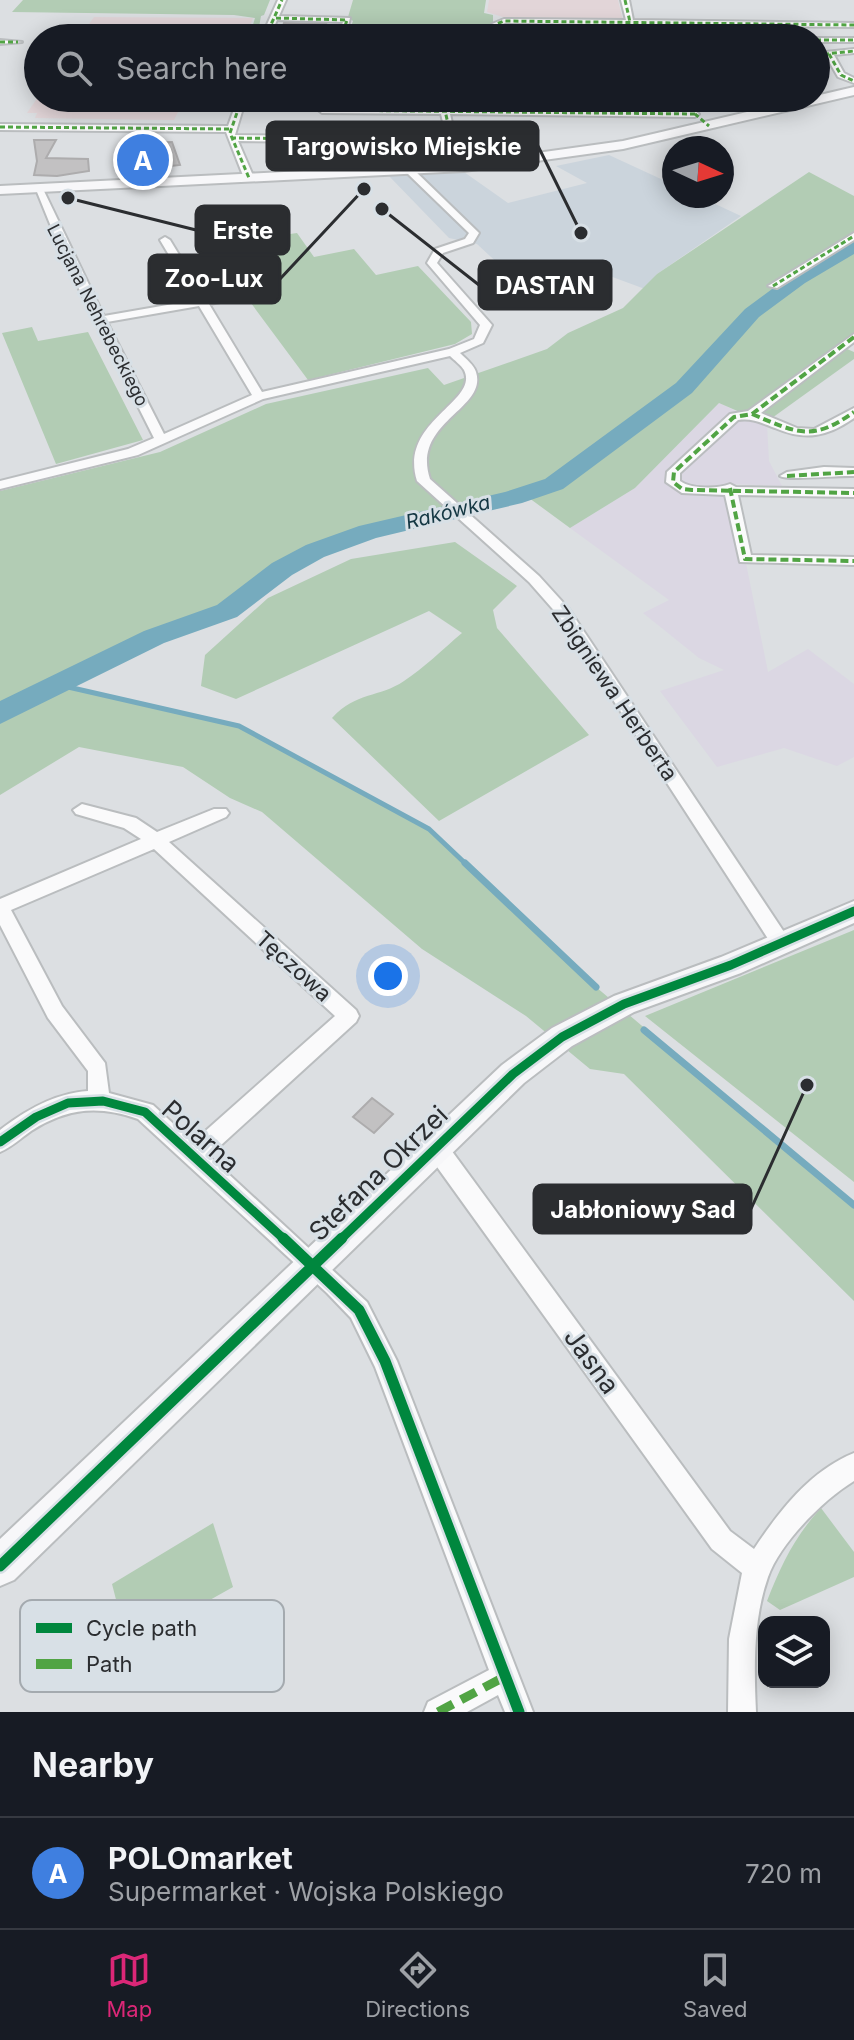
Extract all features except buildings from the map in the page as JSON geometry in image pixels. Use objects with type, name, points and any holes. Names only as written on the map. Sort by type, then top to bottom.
[{"type":"street","points":[[273,24],[282,0]]},
{"type":"street","points":[[625,0],[630,22]]},
{"type":"street","points":[[276,18],[347,20],[346,24]]},
{"type":"street","points":[[498,24],[498,21],[572,21],[654,24]]},
{"type":"street","points":[[830,25],[854,25]]},
{"type":"street","points":[[830,40],[854,40]]},
{"type":"street","points":[[0,42],[18,42]]},
{"type":"street","points":[[830,54],[854,51]]},
{"type":"street","points":[[830,56],[841,75],[854,81]]},
{"type":"street","points":[[830,97],[854,91]]},
{"type":"street","points":[[238,112],[231,134],[249,178]]},
{"type":"street","points":[[445,112],[462,158]]},
{"type":"street","points":[[528,112],[695,114],[709,126]]},
{"type":"street","points":[[0,190],[410,171],[557,156],[767,112]]},
{"type":"street","points":[[0,127],[322,139],[450,132]]},
{"type":"street","points":[[0,485],[98,462],[161,440],[259,396],[453,352],[479,341],[486,329],[482,319],[432,266],[432,259],[439,251],[470,240],[474,235],[410,171]]},
{"type":"street","name":"Lucjana Nehrebeckiego","points":[[38,189],[57,234],[161,440]]},
{"type":"street","points":[[773,286],[854,236]]},
{"type":"street","points":[[165,240],[259,396]]},
{"type":"street","points":[[101,320],[239,296]]},
{"type":"street","points":[[852,341],[752,414],[734,417],[674,472],[673,482],[682,489],[854,493]]},
{"type":"street","name":"Zbigniewa Herberta","points":[[453,352],[470,370],[471,388],[428,434],[417,461],[424,481],[534,579],[585,641],[781,943]]},
{"type":"street","points":[[752,414],[799,433],[814,435],[829,432],[854,412]]},
{"type":"street","points":[[787,476],[824,471],[854,472]]},
{"type":"street","points":[[730,488],[745,559],[854,561]]},
{"type":"street","name":"Tęczowa","points":[[82,810],[130,823],[157,841],[349,1016],[194,1155]]},
{"type":"street","points":[[99,1099],[98,1069],[55,1012],[0,907],[220,813]]},
{"type":"street","name":"Stefana Okrzei","points":[[0,1566],[513,1074],[562,1037],[624,1004],[854,911]]},
{"type":"street","name":"Polarna","points":[[0,1142],[39,1112],[74,1101],[99,1099],[145,1112],[359,1310],[385,1361],[519,1712]]},
{"type":"street","name":"Jasna","points":[[435,1146],[721,1540],[757,1568]]},
{"type":"street","points":[[742,1712],[741,1651],[746,1606],[757,1568],[802,1505],[825,1482],[854,1466]]},
{"type":"street","points":[[438,1712],[504,1677]]},
{"type":"shaded area","points":[[489,0],[618,0],[623,21],[509,19],[487,12]]},
{"type":"shaded area","points":[[94,17],[253,18],[251,24],[89,24]]},
{"type":"shaded area","points":[[178,112],[174,120],[35,118],[37,113],[27,113]]},
{"type":"shaded area","points":[[609,155],[662,179],[662,208],[724,208],[741,216],[657,274],[645,289],[607,275],[582,296],[546,308],[477,244],[449,238],[389,176],[464,172],[508,203],[587,183],[556,166]]},
{"type":"shaded area","points":[[719,403],[767,425],[769,461],[782,486],[730,484],[768,672],[808,649],[854,684],[854,757],[837,766],[784,748],[717,767],[660,691],[724,670],[699,658],[643,613],[669,600],[570,528],[635,488]]},
{"type":"green space","points":[[23,0],[270,0],[260,24],[253,24],[255,18],[234,15],[12,12]]},
{"type":"green space","points":[[353,0],[486,0],[484,13],[493,15],[493,24],[352,24],[353,21],[348,17]]},
{"type":"green space","points":[[809,172],[854,196],[854,344],[847,349],[854,352],[854,359],[765,423],[719,403],[635,488],[570,528],[525,495],[368,532],[315,551],[282,570],[227,611],[154,637],[56,684],[239,726],[429,829],[596,987],[854,1205],[854,1301],[624,1074],[590,1069],[526,1016],[422,949],[262,812],[230,798],[183,767],[79,747],[0,795],[0,491],[160,452],[266,404],[428,368],[444,385],[547,349],[568,333],[623,308],[657,274]]},
{"type":"green space","points":[[234,230],[241,241],[297,233],[314,257],[354,249],[376,275],[418,266],[471,322],[472,334],[455,344],[308,380],[245,295],[207,233]]},
{"type":"green space","points":[[32,327],[38,341],[88,332],[143,440],[56,464],[2,333]]},
{"type":"green space","points":[[455,542],[517,586],[493,610],[497,628],[589,735],[439,821],[332,718],[350,703],[404,681],[462,633],[429,611],[236,699],[201,686],[205,655],[268,598],[351,559]]},
{"type":"green space","points":[[854,930],[854,1182],[645,1016]]},
{"type":"green space","points":[[821,1508],[854,1552],[854,1577],[780,1610],[767,1601],[772,1588],[796,1540]]},
{"type":"green space","points":[[213,1523],[233,1587],[210,1600],[116,1600],[112,1584]]},
{"type":"waterway","name":"Rakówka","points":[[0,714],[34,694],[154,637],[227,611],[282,569],[315,551],[368,532],[513,498],[554,484],[684,388],[752,313],[798,279],[854,246]]},
{"type":"waterway","points":[[55,684],[239,726],[429,829],[467,865]]},
{"type":"waterway","points":[[465,863],[596,987]]},
{"type":"waterway","points":[[644,1030],[854,1205]]},
{"type":"marked path","points":[[271,24],[282,0]]},
{"type":"marked path","points":[[625,0],[630,22]]},
{"type":"marked path","points":[[276,18],[347,20],[346,24]]},
{"type":"marked path","points":[[496,24],[504,21],[766,24]]},
{"type":"marked path","points":[[830,25],[854,25]]},
{"type":"marked path","points":[[830,40],[854,40]]},
{"type":"marked path","points":[[0,42],[18,42]]},
{"type":"marked path","points":[[830,54],[854,51]]},
{"type":"marked path","points":[[830,56],[841,75],[854,81]]},
{"type":"marked path","points":[[237,112],[230,133],[249,178]]},
{"type":"marked path","points":[[231,138],[322,139],[450,132],[445,112]]},
{"type":"marked path","points":[[508,112],[695,114]]},
{"type":"marked path","points":[[694,112],[709,126]]},
{"type":"marked path","points":[[0,127],[230,129]]},
{"type":"marked path","points":[[450,132],[462,158]]},
{"type":"marked path","points":[[773,286],[854,236]]},
{"type":"marked path","points":[[854,337],[752,414],[734,417],[674,472],[673,482],[682,489],[692,490],[854,493]]},
{"type":"marked path","points":[[752,414],[794,431],[815,433],[826,430],[854,412]]},
{"type":"marked path","points":[[787,476],[824,471],[854,472]]},
{"type":"marked path","points":[[730,488],[745,559],[854,561]]},
{"type":"marked path","points":[[438,1712],[504,1677]]},
{"type":"cycle path","points":[[0,1566],[513,1074],[562,1037],[624,1004],[731,965],[854,911]]},
{"type":"cycle path","points":[[0,1142],[36,1117],[68,1103],[103,1101],[145,1112],[359,1310],[385,1361],[519,1712]]},
{"type":"place","name":"POLOmarket","points":[[143,160]]},
{"type":"place","name":"Zoo-Lux","points":[[364,189]]},
{"type":"place","name":"Erste","points":[[68,198]]},
{"type":"place","name":"DASTAN","points":[[382,209]]},
{"type":"place","name":"Targowisko Miejskie","points":[[581,233]]},
{"type":"place","name":"Jabłoniowy Sad","points":[[807,1085]]}]
